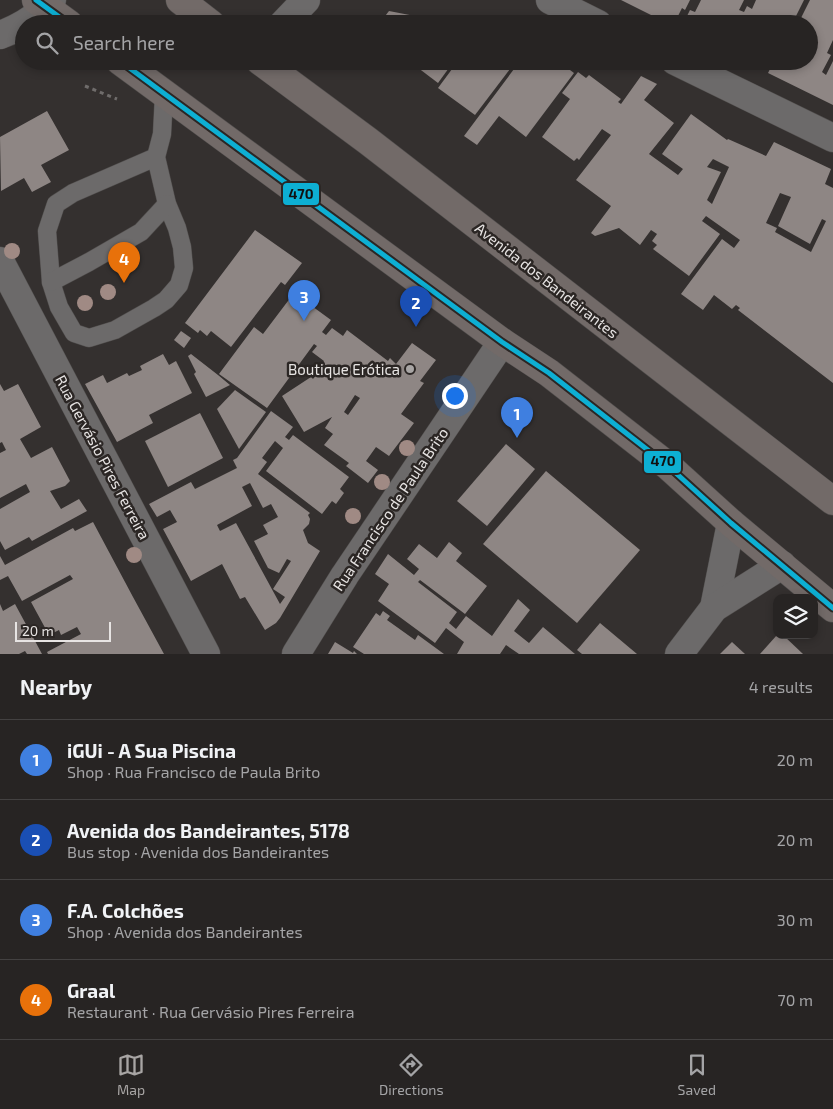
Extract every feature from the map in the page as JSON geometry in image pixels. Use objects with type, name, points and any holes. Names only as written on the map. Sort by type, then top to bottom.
[{"type":"highway","points":[[180,0],[199,15]]},
{"type":"highway","points":[[44,2],[59,15]]},
{"type":"highway","points":[[132,70],[502,342],[549,373],[667,465],[731,523],[833,608]]},
{"type":"highway","name":"Avenida dos Bandeirantes","points":[[272,70],[368,141],[833,501]]},
{"type":"street","points":[[292,15],[306,0]]},
{"type":"street","points":[[550,0],[580,15]]},
{"type":"street","points":[[31,15],[44,2]]},
{"type":"street","points":[[0,35],[15,30]]},
{"type":"street","points":[[693,70],[833,138]]},
{"type":"street","name":"Rua Gervásio Pires Ferreira","points":[[0,261],[206,654]]},
{"type":"street","name":"Rua Francisco de Paula Brito","points":[[296,654],[345,575],[502,342]]},
{"type":"street","points":[[714,608],[731,523]]},
{"type":"street","points":[[679,654],[714,608],[782,565]]},
{"type":"lane","points":[[156,157],[73,192],[56,204],[47,231],[51,282],[59,307],[74,333],[89,338],[115,330],[139,318],[166,300],[179,285],[184,268],[182,247],[177,228],[167,204],[156,157],[162,134],[164,94]]},
{"type":"lane","points":[[51,282],[141,232],[167,204]]},
{"type":"path","points":[[85,86],[121,101]]},
{"type":"building","points":[[621,0],[690,0],[685,10],[682,8],[678,15],[651,15]]},
{"type":"building","points":[[701,0],[744,0],[739,10],[744,12],[747,6],[752,9],[756,0],[804,0],[796,15],[688,15],[690,10],[695,12]]},
{"type":"building","points":[[810,0],[833,0],[833,40],[827,53],[831,55],[822,72],[826,75],[833,61],[833,105],[768,73],[770,70],[818,70],[818,15],[802,15]]},
{"type":"building","points":[[389,11],[410,15],[386,15]]},
{"type":"building","points":[[421,70],[447,70],[438,83]]},
{"type":"building","points":[[451,70],[509,70],[475,115],[438,88]]},
{"type":"building","points":[[513,70],[570,70],[574,73],[526,137],[499,116],[477,145],[464,136]]},
{"type":"building","points":[[578,72],[586,78],[589,75],[621,99],[618,102],[621,104],[641,76],[657,84],[644,100],[674,123],[649,154],[678,175],[683,169],[662,154],[691,114],[727,140],[766,156],[774,142],[831,169],[825,184],[833,188],[833,383],[738,310],[740,308],[736,305],[732,309],[714,295],[703,310],[681,294],[722,239],[734,248],[740,240],[706,216],[702,221],[720,234],[689,276],[653,249],[657,245],[652,241],[657,234],[651,230],[640,245],[619,228],[595,236],[591,233],[611,206],[576,180],[611,135],[602,129],[579,160],[577,158],[574,161],[542,137],[570,99],[562,93]],"holes":[[[713,159],[729,167],[712,204],[707,200],[721,172],[707,167]],[[780,193],[791,197],[778,226],[810,244],[822,219],[826,221],[811,252],[775,232],[777,228],[766,223]]]},
{"type":"building","points":[[47,111],[69,150],[41,165],[51,182],[32,192],[24,178],[1,191],[0,137]]},
{"type":"building","points":[[255,230],[302,263],[285,285],[281,282],[231,347],[211,331],[207,336],[200,330],[198,333],[185,323]]},
{"type":"building","points":[[294,293],[331,320],[322,332],[326,335],[332,328],[343,336],[347,330],[388,361],[390,358],[396,364],[412,343],[436,360],[420,381],[424,383],[401,414],[414,423],[389,456],[376,447],[366,461],[378,470],[368,483],[346,466],[349,463],[324,445],[333,434],[325,428],[332,417],[304,432],[282,396],[311,377],[313,379],[321,368],[324,361],[312,352],[317,346],[314,344],[267,408],[219,374],[254,327],[263,334]],"holes":[[[355,395],[360,398],[348,415],[344,412]]]},
{"type":"building","points":[[181,331],[191,338],[184,348],[174,340]]},
{"type":"building","points":[[163,354],[169,365],[176,361],[192,393],[149,415],[153,423],[117,442],[85,384],[103,375],[107,383],[127,373],[129,376],[142,370],[140,366]]},
{"type":"building","points":[[191,354],[230,385],[206,397],[194,374],[196,372],[188,356]]},
{"type":"building","points":[[0,384],[4,391],[18,384],[41,427],[20,439],[31,458],[52,447],[70,481],[65,486],[50,491],[61,509],[79,499],[87,511],[32,541],[29,537],[5,550],[0,541],[0,509],[30,492],[26,484],[0,498],[0,453],[6,450],[2,442],[0,443]]},
{"type":"building","points":[[235,390],[266,412],[239,449],[217,409]]},
{"type":"building","points":[[271,411],[293,427],[285,437],[289,440],[293,435],[349,477],[340,489],[344,493],[336,504],[332,501],[322,514],[266,471],[283,448],[275,441],[262,458],[267,462],[258,474],[310,513],[308,515],[310,519],[309,524],[303,530],[308,543],[320,551],[280,618],[265,630],[245,597],[240,599],[222,564],[191,581],[163,529],[177,522],[170,510],[157,517],[149,504],[191,482],[195,489],[237,468],[233,460],[237,458]],"holes":[[[250,483],[263,508],[271,504],[278,517],[263,525],[268,534],[254,541],[268,568],[279,573],[287,559],[291,561],[273,589],[285,597],[280,604],[236,523],[220,531],[217,525],[252,506],[242,487]]]},
{"type":"building","points":[[200,413],[223,458],[168,487],[145,441]]},
{"type":"building","points":[[506,444],[535,469],[487,526],[457,501]]},
{"type":"building","points":[[546,471],[640,550],[577,623],[483,544]]},
{"type":"building","points":[[93,522],[164,654],[48,654],[47,652],[81,634],[77,627],[61,635],[59,630],[49,635],[31,602],[73,579],[70,575],[22,601],[8,576],[0,580],[0,556],[5,565],[73,528],[75,531]]},
{"type":"building","points":[[449,542],[462,553],[456,561],[487,586],[465,614],[420,580],[418,582],[457,612],[449,623],[456,629],[466,616],[492,636],[518,599],[530,610],[514,631],[529,643],[543,627],[575,654],[519,654],[506,645],[500,654],[457,654],[464,642],[446,628],[435,643],[378,601],[389,584],[375,574],[388,554],[414,575],[419,569],[407,559],[419,544],[437,558]]},
{"type":"building","points":[[0,604],[3,611],[15,604],[42,654],[27,654],[25,651],[19,654],[0,654]]},
{"type":"building","points":[[383,611],[390,616],[387,620],[415,640],[418,635],[444,654],[364,654],[353,647],[376,613],[380,616]]},
{"type":"building","points":[[600,623],[637,654],[582,654],[577,650]]},
{"type":"building","points":[[773,639],[787,639],[803,654],[760,654]]},
{"type":"building","points":[[335,642],[353,653],[354,651],[357,654],[328,654]]},
{"type":"building","points":[[732,642],[745,654],[720,654]]},
{"type":"transit line","name":"470","points":[[36,0],[57,15]]},
{"type":"transit line","name":"470","points":[[132,70],[502,342],[549,373],[667,465],[731,523],[833,608]]},
{"type":"place","name":"Graal","points":[[124,283]]},
{"type":"place","name":"F.A. Colchões","points":[[304,321]]},
{"type":"place","name":"Avenida dos Bandeirantes, 5178","points":[[416,327]]},
{"type":"place","name":"Boutique Erótica","points":[[410,369]]},
{"type":"place","name":"iGUi - A Sua Piscina","points":[[517,438]]}]
